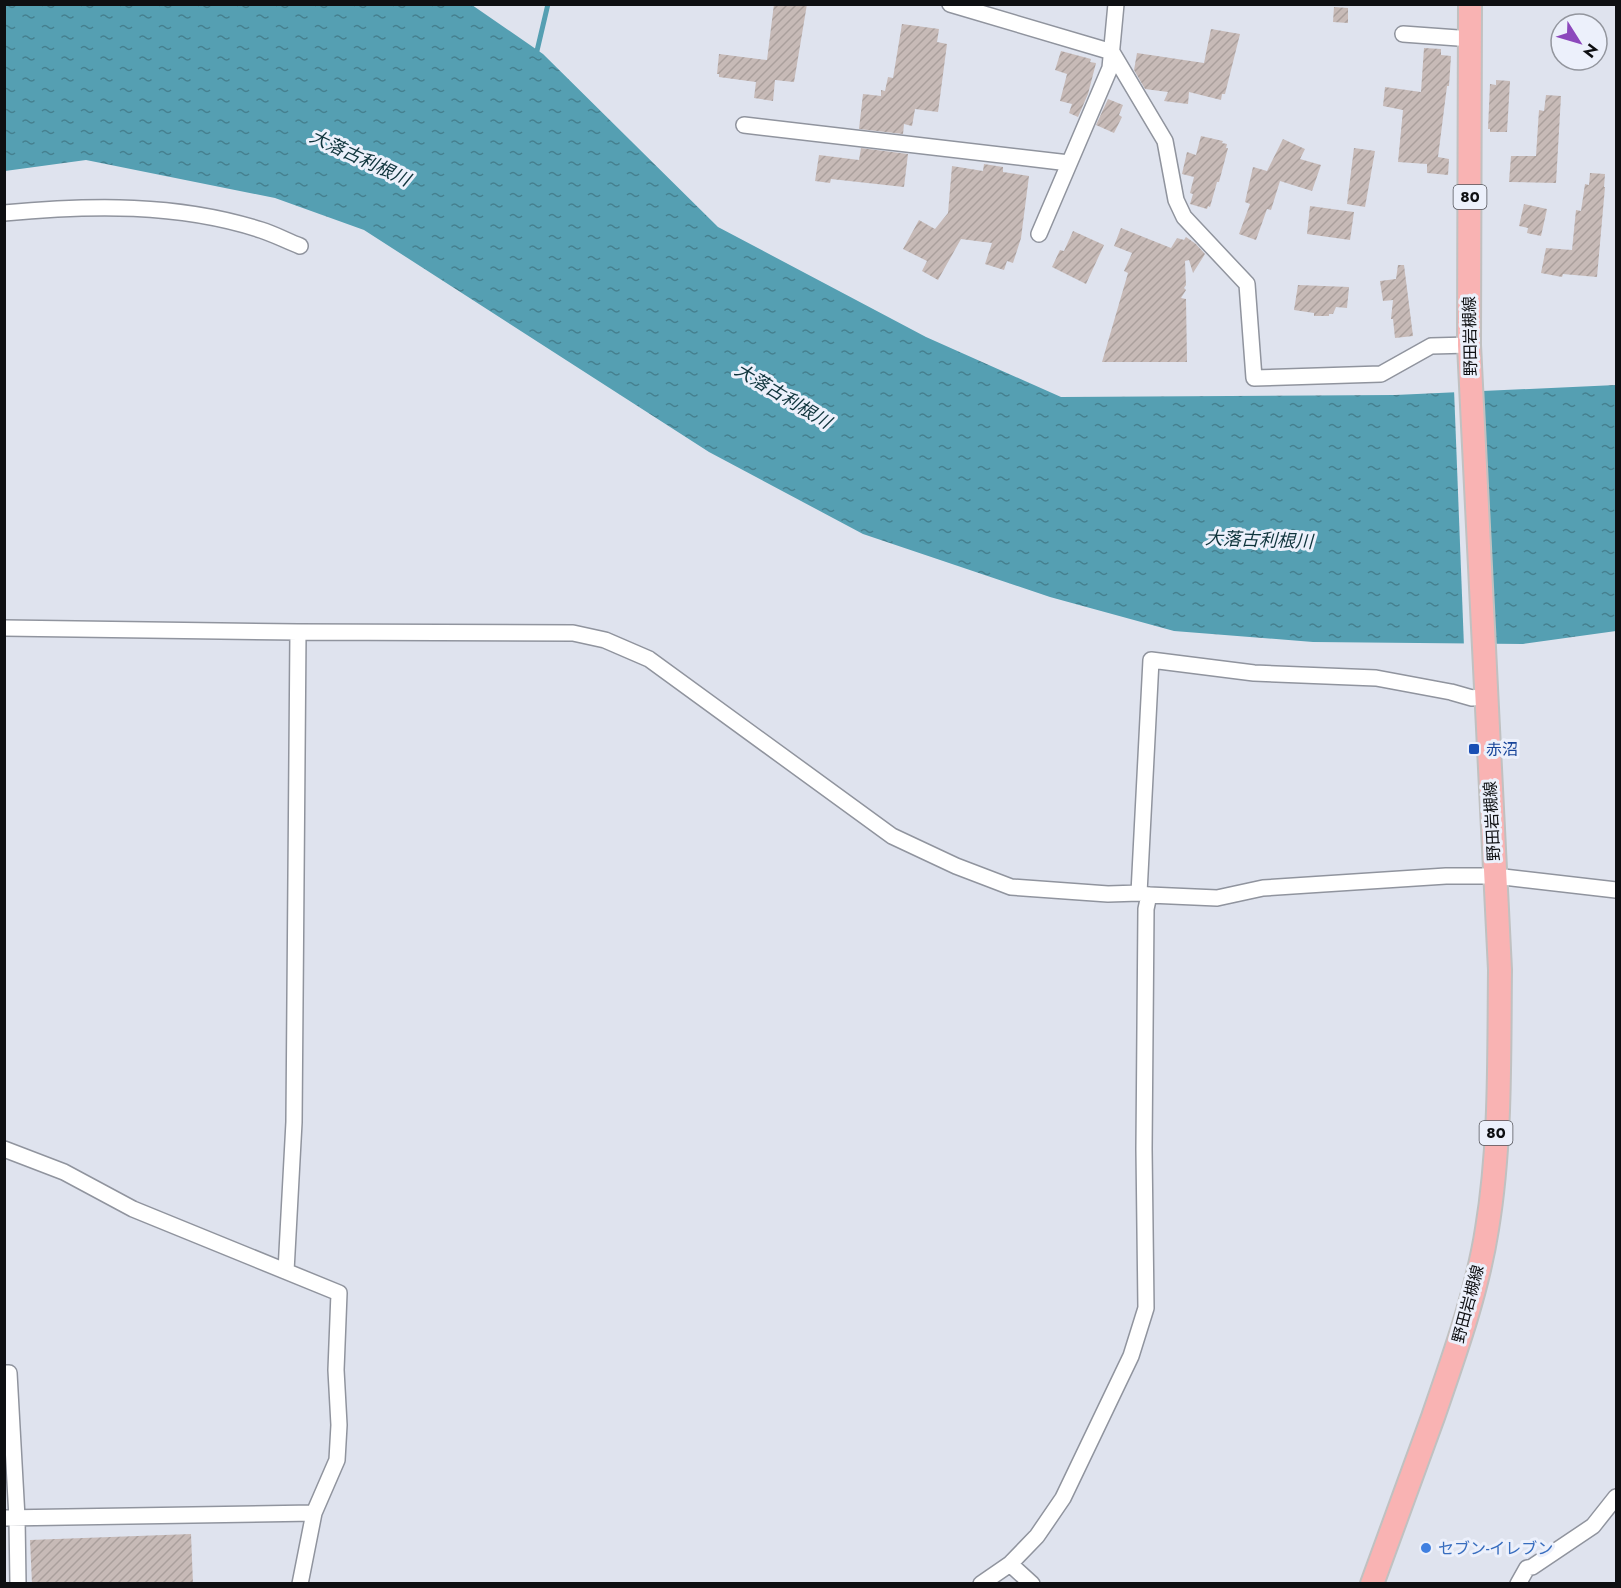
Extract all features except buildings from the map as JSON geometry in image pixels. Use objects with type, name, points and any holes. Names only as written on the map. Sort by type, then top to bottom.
[{"type":"main road","name":"野田岩槻線","points":[[1372,1584],[1452,1362],[1487,1230],[1494,1171],[1500,970],[1469,345],[1472,39],[1470,4]]},
{"type":"street","points":[[950,4],[1113,52],[1165,141],[1171,181],[1184,217],[1246,284],[1254,378],[1381,374],[1431,346],[1469,345]]},
{"type":"street","points":[[1039,234],[1110,68],[1116,4]]},
{"type":"street","points":[[1403,34],[1472,39]]},
{"type":"street","points":[[744,125],[1069,164]]},
{"type":"street","points":[[4,213],[106,206],[139,207],[212,218],[262,230],[300,246]]},
{"type":"street","points":[[4,628],[573,633],[605,640],[649,659],[892,836],[956,866],[1011,887],[1108,894],[1217,898],[1263,888],[1446,876],[1495,876],[1617,890]]},
{"type":"street","points":[[286,1271],[294,1122],[298,632]]},
{"type":"street","points":[[981,1584],[1010,1564],[1037,1536],[1063,1498],[1131,1356],[1146,1308],[1144,1101],[1146,909],[1144,894],[1151,660],[1254,673],[1376,678],[1472,698],[1487,696]]},
{"type":"street","points":[[4,1149],[64,1172],[133,1209],[339,1293],[336,1370],[339,1425],[337,1460],[314,1513],[300,1584]]},
{"type":"street","points":[[4,1373],[9,1373],[11,1518],[18,1584]]},
{"type":"street","points":[[1518,1584],[1527,1568],[1532,1567],[1593,1526],[1616,1500]]},
{"type":"street","points":[[11,1518],[314,1513]]},
{"type":"street","points":[[1010,1564],[1032,1584]]},
{"type":"water","name":"大落古利根川","points":[[4,5],[472,5],[543,54],[718,227],[926,337],[1061,397],[1395,395],[1616,385],[1616,631],[1523,644],[1313,642],[1174,631],[1050,597],[863,534],[709,452],[364,230],[275,198],[86,160],[5,171]]},
{"type":"pier","points":[[1481,388],[1491,647],[1464,647],[1454,389]]},
{"type":"waterway","points":[[536,55],[548,4]]},
{"type":"place","name":"赤沼","points":[[1474,749]]},
{"type":"place","name":"セブン-イレブン","points":[[1426,1548]]}]
